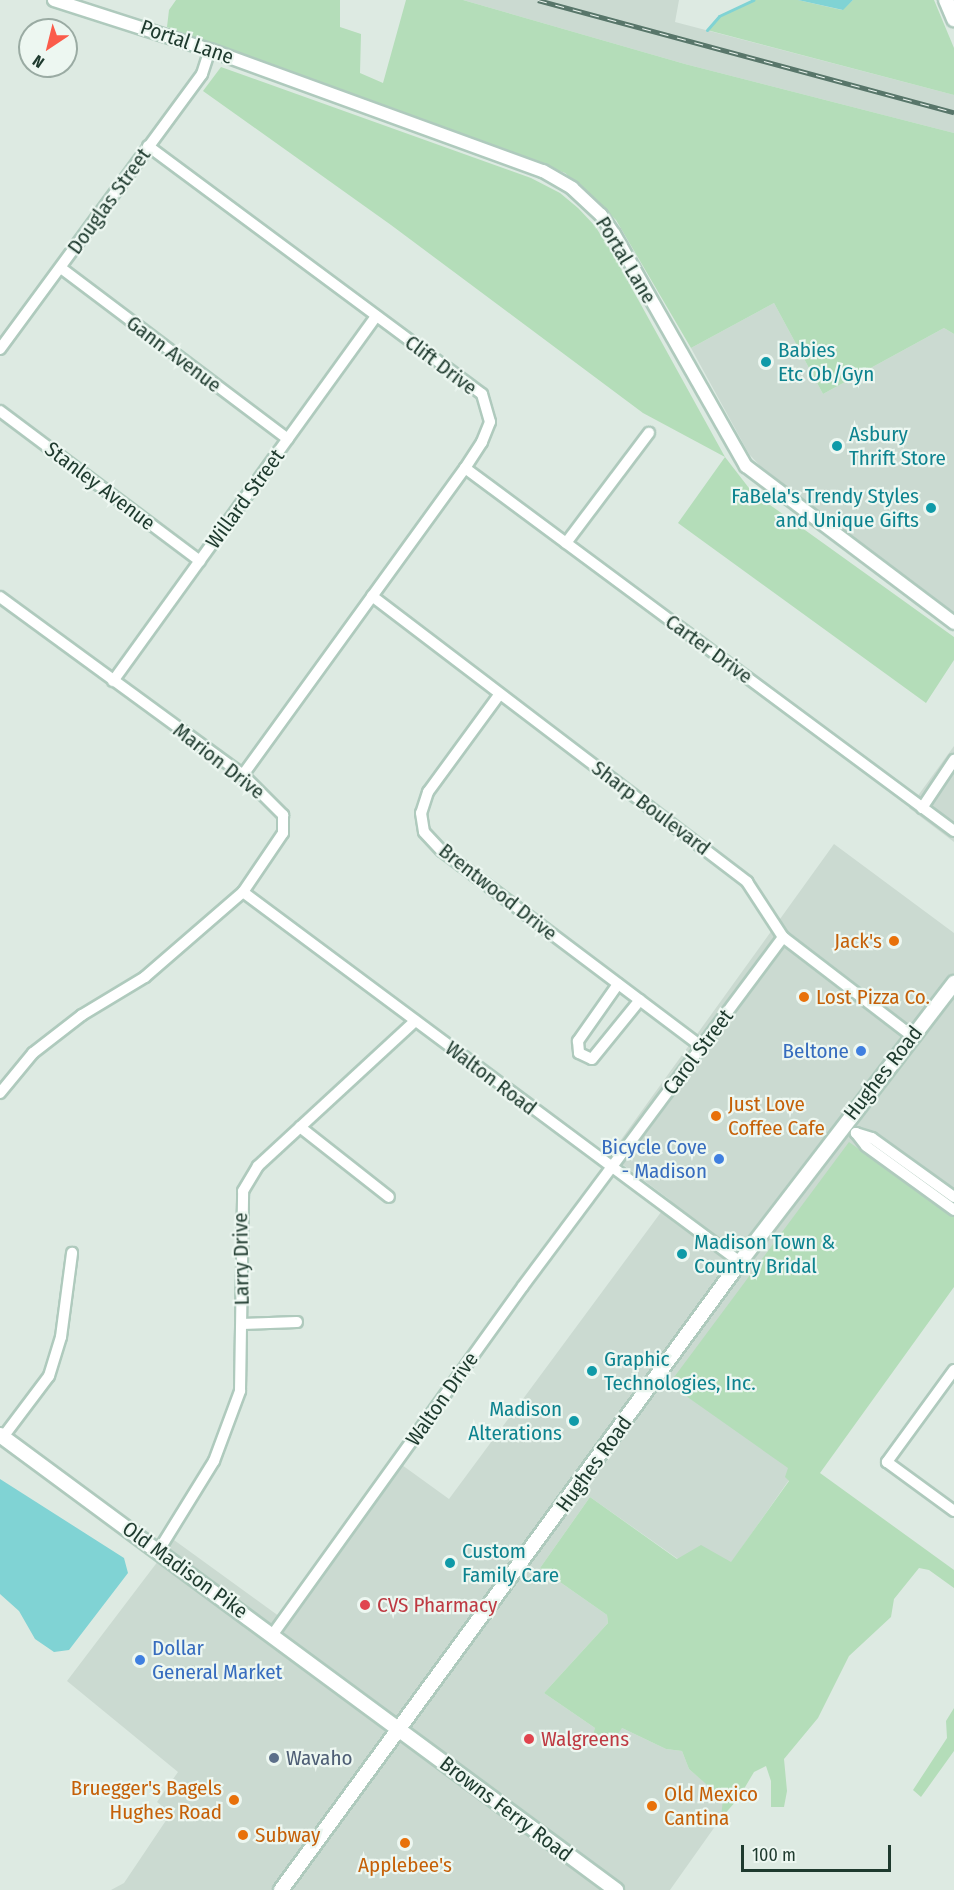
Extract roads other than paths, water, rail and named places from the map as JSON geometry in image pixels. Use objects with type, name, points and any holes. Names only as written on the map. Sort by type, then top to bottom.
[{"type":"main road","points":[[946,0],[954,19]]},
{"type":"main road","name":"Hughes Road","points":[[281,1890],[398,1727],[509,1582],[740,1262],[843,1124],[954,983]]},
{"type":"main road","name":"Old Madison Pike","points":[[1,1436],[398,1727]]},
{"type":"main road","name":"Browns Ferry Road","points":[[398,1727],[616,1890]]},
{"type":"street","name":"Portal Lane","points":[[54,0],[210,50],[543,171],[572,188],[601,215],[614,234],[751,471],[954,623]]},
{"type":"street","name":"Douglas Street","points":[[0,349],[202,74],[210,50]]},
{"type":"street","name":"Clift Drive","points":[[148,146],[483,394],[490,422],[483,442],[465,468],[243,775]]},
{"type":"street","name":"Gann Avenue","points":[[61,268],[288,439]]},
{"type":"street","name":"Willard Street","points":[[113,681],[376,316]]},
{"type":"street","name":"Stanley Avenue","points":[[0,411],[200,561]]},
{"type":"street","points":[[566,543],[649,433]]},
{"type":"street","name":"Carter Drive","points":[[465,468],[954,831]]},
{"type":"street","name":"Sharp Boulevard","points":[[372,596],[747,882],[783,937],[912,1036]]},
{"type":"street","name":"Marion Drive","points":[[0,597],[243,775],[283,815],[283,833],[243,892],[145,977],[82,1015],[33,1053],[0,1093]]},
{"type":"street","name":"Brentwood Drive","points":[[499,694],[428,792],[421,813],[424,832],[442,851],[702,1047]]},
{"type":"street","points":[[922,808],[954,760]]},
{"type":"street","name":"Walton Road","points":[[243,892],[740,1262]]},
{"type":"street","name":"Carol Street","points":[[614,1167],[783,937]]},
{"type":"street","points":[[618,984],[578,1041],[579,1053],[592,1059],[640,1000]]},
{"type":"street","name":"Larry Drive","points":[[159,1550],[214,1461],[229,1427],[240,1391],[243,1191],[258,1166],[415,1021]]},
{"type":"street","points":[[843,1124],[856,1133],[872,1138],[954,1197]]},
{"type":"street","points":[[300,1127],[389,1197]]},
{"type":"street","points":[[856,1133],[866,1146],[954,1210]]},
{"type":"street","name":"Walton Drive","points":[[273,1634],[523,1286],[614,1167]]},
{"type":"street","points":[[1,1436],[49,1376],[61,1337],[72,1254]]},
{"type":"street","points":[[242,1324],[297,1322]]},
{"type":"street","points":[[954,1370],[887,1462],[954,1511]]},
{"type":"water","points":[[798,0],[853,0],[843,10]]},
{"type":"water","points":[[0,1479],[124,1558],[128,1573],[69,1650],[54,1652],[35,1639],[19,1611],[0,1594]]},
{"type":"waterway","points":[[707,30],[719,16],[753,0]]},
{"type":"railway","points":[[538,0],[954,112]]},
{"type":"place","name":"Babies Etc Ob/Gyn","points":[[766,362]]},
{"type":"place","name":"Asbury Thrift Store","points":[[837,446]]},
{"type":"place","name":"FaBela's Trendy Styles and Unique Gifts","points":[[931,508]]},
{"type":"place","name":"Jack's","points":[[894,941]]},
{"type":"place","name":"Lost Pizza Co.","points":[[804,997]]},
{"type":"place","name":"Beltone","points":[[861,1051]]},
{"type":"place","name":"Just Love Coffee Cafe","points":[[716,1116]]},
{"type":"place","name":"Bicycle Cove - Madison","points":[[719,1159]]},
{"type":"place","name":"Madison Town & Country Bridal","points":[[682,1254]]},
{"type":"place","name":"Graphic Technologies, Inc.","points":[[592,1371]]},
{"type":"place","name":"Madison Alterations","points":[[574,1421]]},
{"type":"place","name":"Custom Family Care","points":[[450,1563]]},
{"type":"place","name":"CVS Pharmacy","points":[[365,1605]]},
{"type":"place","name":"Dollar General Market","points":[[140,1660]]},
{"type":"place","name":"Walgreens","points":[[529,1739]]},
{"type":"place","name":"Wavaho","points":[[274,1758]]},
{"type":"place","name":"Bruegger's Bagels Hughes Road","points":[[234,1800]]},
{"type":"place","name":"Old Mexico Cantina","points":[[652,1806]]},
{"type":"place","name":"Subway","points":[[243,1835]]},
{"type":"place","name":"Applebee's","points":[[405,1843]]}]
